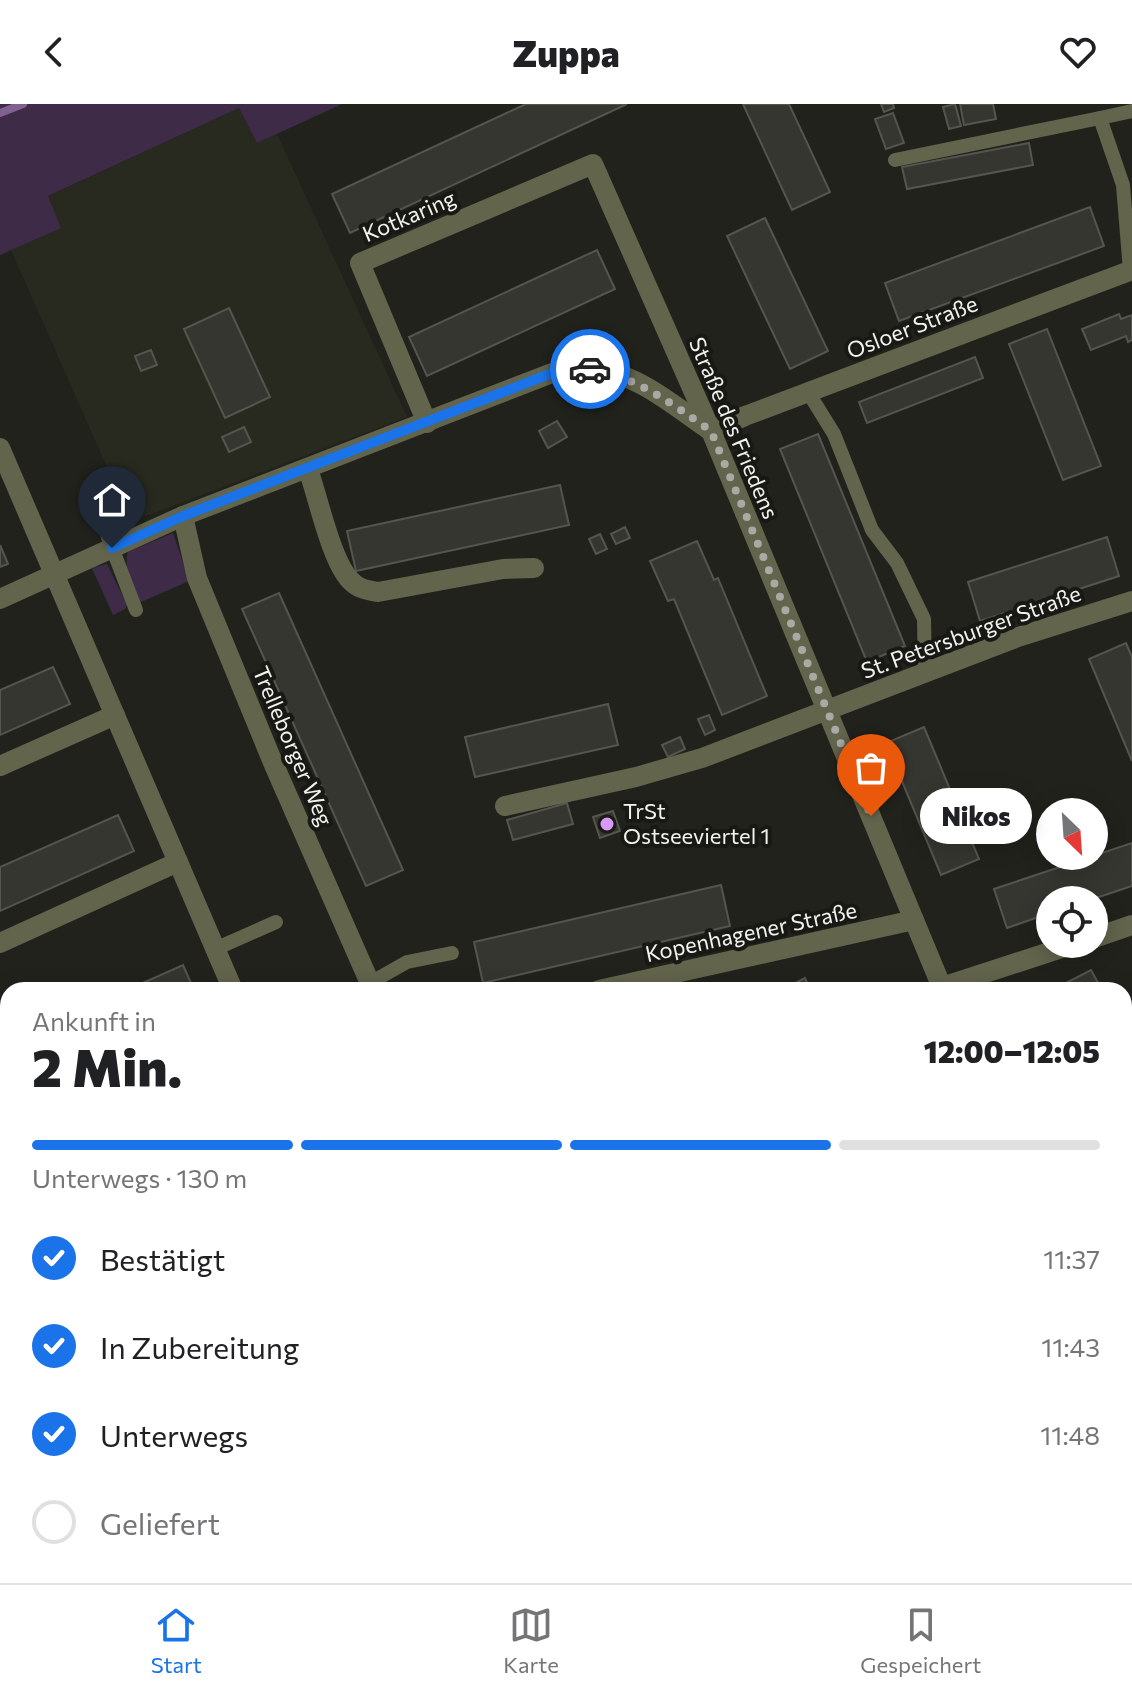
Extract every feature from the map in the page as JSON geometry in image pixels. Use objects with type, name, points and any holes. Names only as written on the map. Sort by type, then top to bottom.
[{"type":"street","name":"Kotkaring","points":[[427,423],[360,263],[593,164]]},
{"type":"street","name":"Straße des Friedens","points":[[593,164],[711,431],[940,982]]},
{"type":"street","name":"Osloer Straße","points":[[711,431],[1131,270]]},
{"type":"street","points":[[0,599],[183,516],[552,373],[591,369],[620,376],[657,393],[711,431]]},
{"type":"street","points":[[0,448],[229,982]]},
{"type":"street","points":[[308,469],[337,559],[349,580],[361,589],[378,592],[503,569],[534,568]]},
{"type":"street","name":"Trelleborger Weg","points":[[183,516],[197,578],[274,765],[370,982]]},
{"type":"street","name":"St. Petersburger Straße","points":[[827,712],[1018,637],[1132,601]]},
{"type":"street","points":[[505,806],[636,777],[702,758],[827,712]]},
{"type":"street","points":[[0,766],[115,715]]},
{"type":"street","points":[[0,943],[178,862]]},
{"type":"street","name":"Kopenhagener Straße","points":[[635,982],[914,920]]},
{"type":"street","points":[[1108,933],[1132,925]]},
{"type":"street","points":[[960,982],[1036,957]]},
{"type":"lane","points":[[895,160],[1132,111]]},
{"type":"lane","points":[[1100,118],[1123,185],[1131,270]]},
{"type":"lane","points":[[808,392],[834,434],[872,530],[897,563],[924,619],[925,673]]},
{"type":"lane","points":[[98,511],[136,610]]},
{"type":"lane","points":[[215,949],[276,922]]},
{"type":"lane","points":[[378,982],[407,962],[452,953]]},
{"type":"shaded area","points":[[0,104],[342,104],[257,143],[239,108],[48,196],[61,228],[0,255]]},
{"type":"shaded area","points":[[239,108],[257,143],[277,134],[407,417],[149,515],[137,515],[126,510],[11,250],[60,228],[47,197]]},
{"type":"shaded area","points":[[173,533],[189,581],[139,603],[128,572],[128,552]]},
{"type":"shaded area","points":[[107,564],[127,605],[113,615],[92,568]]},
{"type":"building","points":[[526,104],[627,104],[350,233],[332,194]]},
{"type":"building","points":[[743,104],[789,104],[830,192],[792,210]]},
{"type":"building","points":[[881,104],[893,104],[894,108],[884,112]]},
{"type":"building","points":[[955,104],[961,126],[949,129],[943,107]]},
{"type":"building","points":[[960,104],[993,104],[996,119],[964,125]]},
{"type":"building","points":[[893,113],[904,143],[886,149],[875,119]]},
{"type":"building","points":[[1029,143],[1033,165],[907,189],[902,167]]},
{"type":"building","points":[[1090,207],[1104,246],[899,321],[885,283]]},
{"type":"building","points":[[765,218],[828,351],[790,369],[727,236]]},
{"type":"building","points":[[597,250],[615,289],[427,376],[409,337]]},
{"type":"building","points":[[229,308],[270,397],[225,418],[184,329]]},
{"type":"building","points":[[1119,314],[1121,319],[1132,315],[1132,340],[1128,342],[1126,336],[1091,350],[1082,329]]},
{"type":"building","points":[[1047,329],[1101,466],[1063,480],[1009,344]]},
{"type":"building","points":[[151,350],[157,365],[141,371],[135,356]]},
{"type":"building","points":[[975,357],[983,378],[867,423],[859,402]]},
{"type":"building","points":[[557,421],[567,437],[548,448],[539,431]]},
{"type":"building","points":[[244,427],[251,442],[229,452],[222,437]]},
{"type":"building","points":[[818,434],[905,646],[867,662],[780,449]]},
{"type":"building","points":[[560,485],[569,525],[356,571],[347,531]]},
{"type":"building","points":[[625,527],[630,538],[616,544],[611,534]]},
{"type":"building","points":[[600,534],[607,549],[596,554],[589,539]]},
{"type":"building","points":[[1107,537],[1119,576],[980,621],[968,582]]},
{"type":"building","points":[[697,541],[714,580],[718,578],[767,696],[722,715],[674,599],[668,601],[650,561]]},
{"type":"building","points":[[0,545],[8,564],[0,567]]},
{"type":"building","points":[[279,593],[403,870],[366,886],[242,609]]},
{"type":"building","points":[[1126,643],[1132,657],[1132,761],[1089,659]]},
{"type":"building","points":[[53,667],[70,704],[0,735],[0,690]]},
{"type":"building","points":[[608,704],[618,745],[475,777],[465,737]]},
{"type":"building","points":[[709,715],[715,730],[705,735],[698,719]]},
{"type":"building","points":[[924,727],[979,859],[941,875],[886,743]]},
{"type":"building","points":[[680,737],[685,749],[668,757],[662,745]]},
{"type":"building","points":[[567,803],[573,824],[513,840],[507,820]]},
{"type":"building","name":"TrSt Ostseeviertel 1","points":[[613,811],[620,831],[600,838],[593,817]]},
{"type":"building","points":[[118,815],[134,851],[0,911],[0,867]]},
{"type":"building","points":[[1132,843],[1132,886],[1108,894],[1108,886],[1036,886],[1036,918],[1007,928],[994,889],[1051,870],[1108,870],[1108,851]]},
{"type":"building","points":[[721,885],[730,926],[487,982],[483,982],[474,942]]},
{"type":"building","points":[[183,965],[190,982],[145,982]]},
{"type":"building","points":[[1091,970],[1098,982],[1068,982]]},
{"type":"waterway","points":[[0,113],[23,104]]},
{"type":"way so far","points":[[590,369],[620,376],[657,393],[711,431],[871,816]]},
{"type":"place","name":"Nikos","points":[[871,816]]},
{"type":"place","name":"TrSt Ostseeviertel 1","points":[[607,824]]},
{"type":"route","points":[[112,548],[183,516],[552,373],[590,369]]}]
